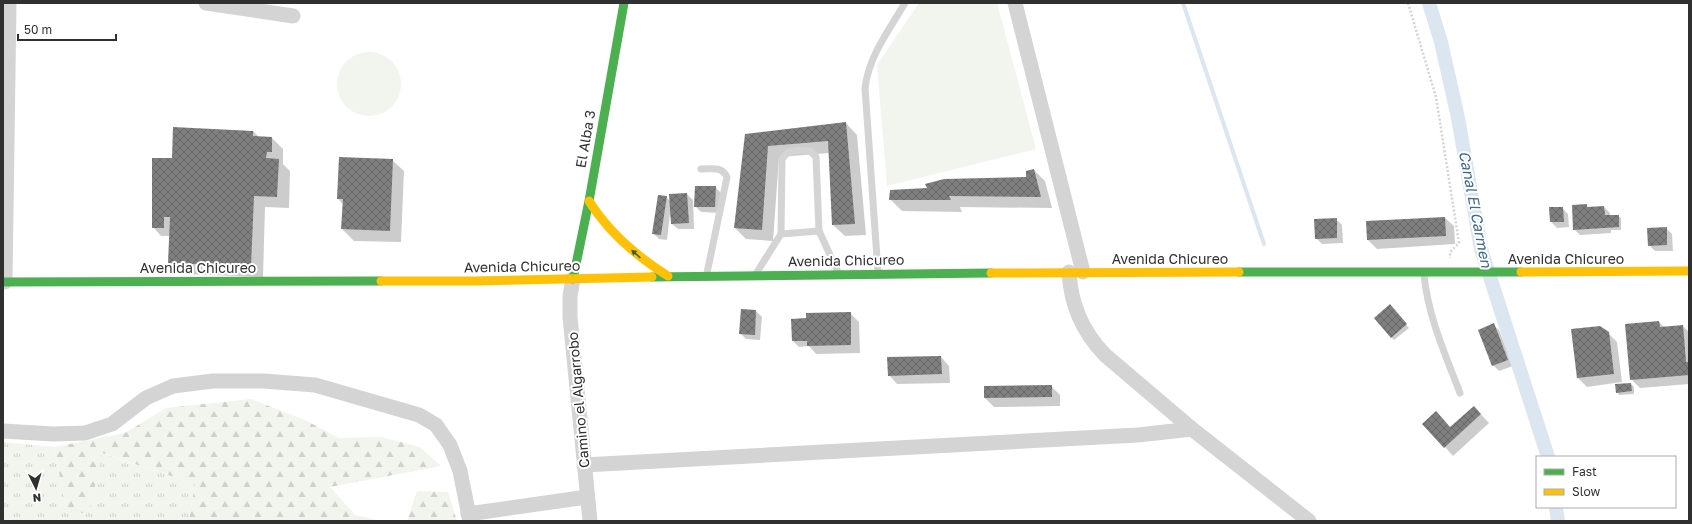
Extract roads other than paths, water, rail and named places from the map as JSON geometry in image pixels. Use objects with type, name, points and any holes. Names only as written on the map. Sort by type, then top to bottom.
[{"type":"main road","name":"El Alba 3","points":[[573,279],[589,201],[624,3]]},
{"type":"main road","points":[[589,201],[595,212],[600,227],[646,262],[668,276]]},
{"type":"main road","points":[[583,231],[600,227]]},
{"type":"main road","name":"Avenida Chicureo","points":[[4,282],[573,279],[668,276],[1076,272],[1461,273],[1689,271]]},
{"type":"street","points":[[4,282],[9,3]]},
{"type":"street","points":[[206,3],[293,16]]},
{"type":"street","points":[[1015,3],[1076,272],[1072,297],[1075,309],[1083,326],[1095,344],[1105,355],[1192,429],[1309,521]]},
{"type":"street","name":"Camino el Algarrobo","points":[[573,279],[570,296],[570,317],[590,521]]},
{"type":"street","points":[[3,431],[53,434],[85,433],[112,424],[146,398],[173,386],[213,381],[264,381],[315,385],[419,415],[436,425],[450,445],[460,471],[469,517],[587,497]]},
{"type":"street","points":[[584,465],[1138,435],[1192,429]]},
{"type":"lane","points":[[878,274],[865,88],[867,73],[872,59],[905,3]]},
{"type":"lane","points":[[754,275],[781,234],[782,158],[788,152],[799,150],[810,151],[816,157],[819,231],[839,274]]},
{"type":"lane","points":[[701,169],[720,169],[724,171],[726,177],[707,276]]},
{"type":"lane","points":[[781,234],[819,231]]},
{"type":"lane","points":[[1424,272],[1426,294],[1434,325],[1460,393]]},
{"type":"waterway","points":[[1183,3],[1264,244]]},
{"type":"waterway","name":"Canal El Carmen","points":[[1429,3],[1441,42],[1458,118],[1481,249],[1548,456]]},
{"type":"waterway","name":"Canal El Carmen","points":[[1556,508],[1558,521]]}]
